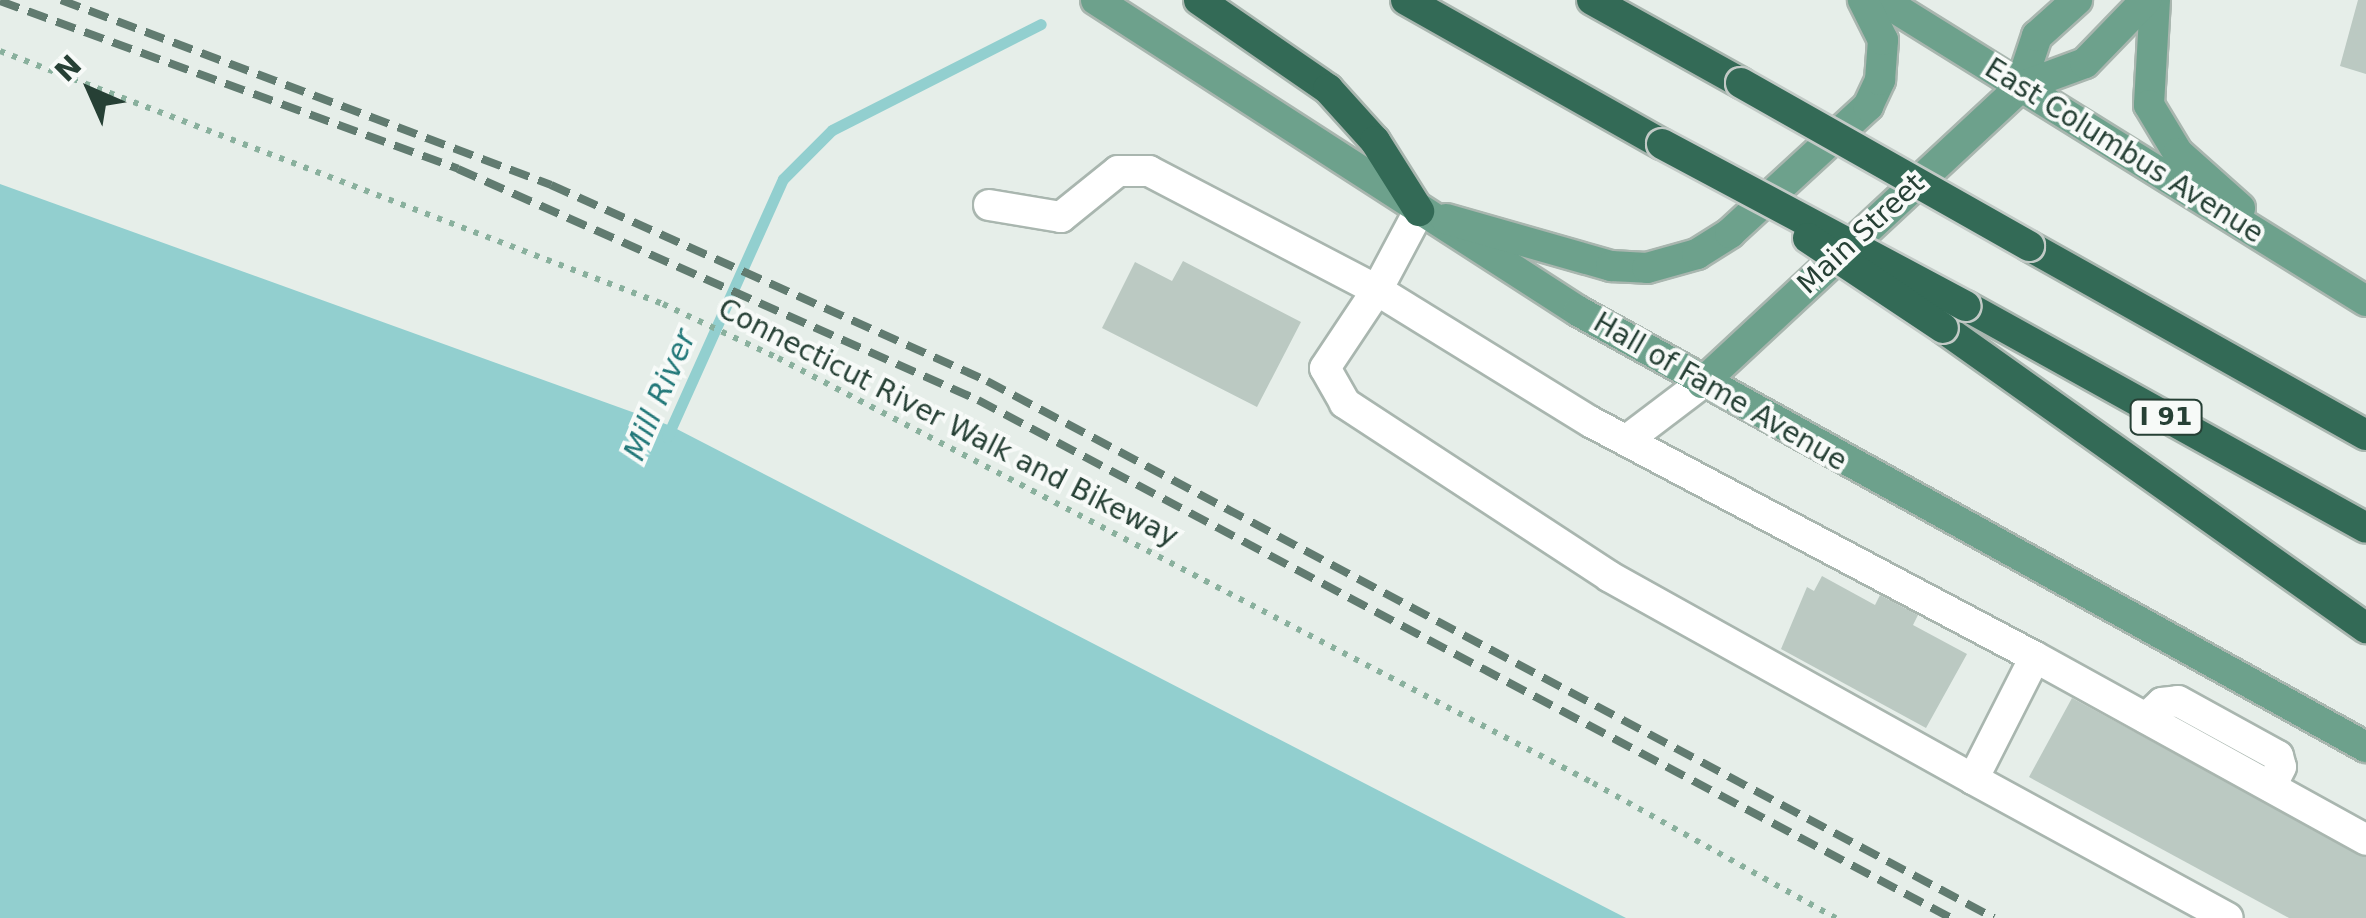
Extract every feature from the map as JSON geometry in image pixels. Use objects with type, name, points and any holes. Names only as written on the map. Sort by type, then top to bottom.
[{"type":"highway","points":[[1199,0],[1339,100],[1393,166],[1419,211]]},
{"type":"highway","name":"I 91","points":[[1406,0],[2366,528]]},
{"type":"highway","points":[[1592,0],[2366,435]]},
{"type":"highway","points":[[1662,144],[1943,328],[2366,628]]},
{"type":"main road","name":"Hall of Fame Avenue","points":[[1096,0],[1419,211],[1702,383],[2366,746]]},
{"type":"main road","points":[[1419,211],[1611,266],[1647,268],[1698,254],[1730,233],[1868,106],[1880,80],[1883,40],[1863,0]]},
{"type":"main road","name":"East Columbus Avenue","points":[[1882,0],[2366,302]]},
{"type":"main road","name":"Main Street","points":[[2020,87],[2037,36],[2077,0]]},
{"type":"main road","name":"Main Street","points":[[1702,383],[2020,87],[2085,63],[2146,0]]},
{"type":"main road","points":[[2155,0],[2148,79],[2160,131],[2286,252]]},
{"type":"lane","points":[[989,205],[1062,217],[1118,172],[1149,171],[1377,290],[1627,440],[2146,718],[2162,703],[2178,701],[2278,756],[2280,768],[2271,788],[2366,840]]},
{"type":"lane","points":[[1419,211],[1377,290],[1325,368],[1345,404],[1609,576],[2228,918]]},
{"type":"lane","points":[[1627,440],[1702,383]]},
{"type":"lane","points":[[1973,779],[2035,657]]},
{"type":"path","name":"Connecticut River Walk and Bikeway","points":[[0,52],[664,304],[778,358],[1593,782],[1836,918]]},
{"type":"water","points":[[0,184],[671,426],[1626,918],[0,918]]},
{"type":"building","points":[[2358,0],[2366,0],[2366,74],[2340,66]]},
{"type":"building","points":[[1183,261],[1301,322],[1257,407],[1102,328],[1135,262],[1172,281]]},
{"type":"building","points":[[1822,576],[1875,605],[1880,595],[1918,615],[1913,625],[1967,654],[1926,728],[1781,649],[1807,587],[1814,591]]},
{"type":"building","points":[[2072,698],[2366,857],[2366,918],[2289,918],[2029,777]]},
{"type":"waterway","name":"Mill River","points":[[667,437],[783,179],[832,130],[1041,24]]},
{"type":"railway","points":[[61,0],[551,185],[987,381],[1994,918]]},
{"type":"railway","points":[[0,1],[458,169],[978,400],[1951,918]]}]
